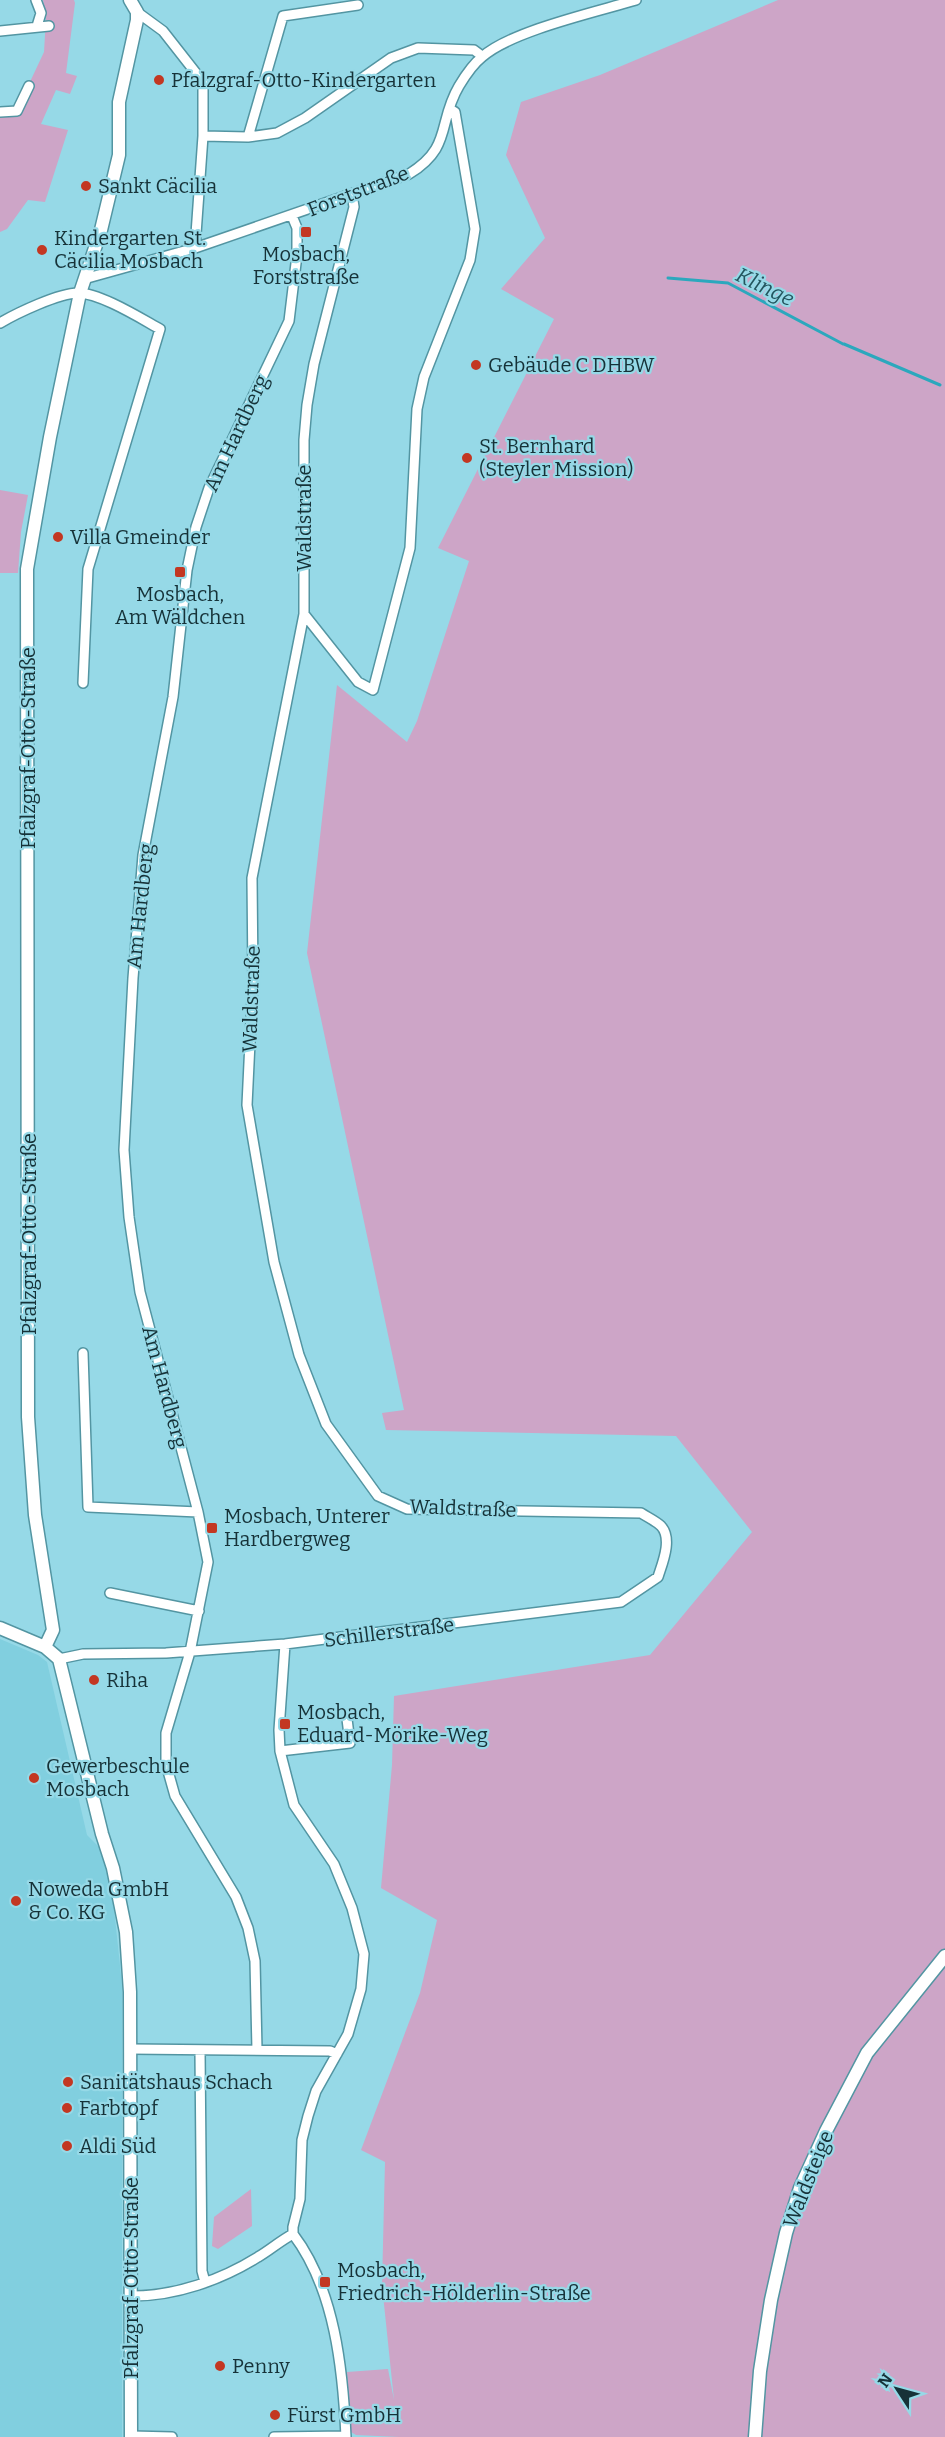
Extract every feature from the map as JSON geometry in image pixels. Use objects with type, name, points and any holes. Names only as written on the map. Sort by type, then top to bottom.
[{"type":"street","points":[[36,0],[41,14],[37,26]]},
{"type":"street","points":[[130,0],[136,12],[163,31],[203,82],[203,136],[195,248]]},
{"type":"street","name":"Forststraße","points":[[84,279],[195,248],[408,174],[426,163],[439,145],[458,86],[482,56],[501,44],[523,35],[636,0]]},
{"type":"street","points":[[248,137],[283,16],[358,5]]},
{"type":"street","name":"Pfalzgraf-Otto-Straße","points":[[45,1647],[53,1630],[34,1515],[28,1417],[27,569],[48,447],[80,293],[101,230],[119,155],[119,102],[137,26],[136,12]]},
{"type":"street","points":[[0,31],[49,26]]},
{"type":"street","points":[[203,136],[248,137],[277,133],[305,118],[391,58],[418,48],[474,50],[482,56]]},
{"type":"street","points":[[0,112],[17,111],[29,86]]},
{"type":"street","points":[[304,614],[358,682],[373,690],[410,548],[417,409],[424,376],[470,260],[475,229],[455,112],[450,109]]},
{"type":"street","name":"Waldstraße","points":[[351,194],[354,207],[314,364],[306,405],[304,614],[252,878],[253,979],[247,1105],[274,1262],[299,1356],[326,1424],[378,1496],[407,1509],[641,1513],[662,1527]]},
{"type":"street","name":"Am Hardberg","points":[[257,2050],[255,1961],[248,1928],[236,1897],[175,1796],[166,1764],[168,1724],[190,1652],[208,1562],[198,1512],[140,1292],[129,1217],[124,1150],[133,978],[143,855],[173,697],[189,557],[209,488],[289,321],[297,255],[297,228],[292,216]]},
{"type":"street","points":[[0,323],[63,295],[80,293],[111,303],[160,328],[88,569],[83,682]]},
{"type":"street","points":[[83,1353],[88,1506],[198,1512]]},
{"type":"street","name":"Schillerstraße","points":[[59,1659],[83,1654],[190,1652],[285,1644],[621,1602],[658,1577],[666,1551],[665,1534],[662,1527]]},
{"type":"street","points":[[110,1593],[199,1611]]},
{"type":"street","points":[[0,1628],[45,1647],[59,1659]]},
{"type":"street","points":[[274,2437],[346,2436],[344,2390],[337,2342],[318,2276],[308,2255],[293,2234],[292,2227],[300,2199],[302,2140],[308,2116],[316,2091],[348,2034],[361,1989],[363,1954],[360,1937],[334,1864],[294,1806],[280,1751],[279,1730],[285,1644]]},
{"type":"street","name":"Pfalzgraf-Otto-Straße","points":[[59,1659],[102,1834],[113,1869],[126,1932],[130,2049],[131,2437]]},
{"type":"street","points":[[280,1751],[350,1743],[347,1719]]},
{"type":"street","name":"Waldsteige","points":[[755,2437],[760,2371],[771,2300],[786,2233],[800,2188],[826,2131],[867,2053],[945,1956]]},
{"type":"street","points":[[130,2049],[330,2051],[338,2054]]},
{"type":"street","points":[[200,2051],[202,2271],[205,2282]]},
{"type":"street","points":[[132,2296],[177,2292],[205,2282],[258,2258],[293,2234]]},
{"type":"street","points":[[131,2437],[172,2437]]},
{"type":"shaded area","points":[[43,0],[74,0],[75,3],[66,73],[77,76],[70,94],[56,90],[41,124],[68,130],[45,202],[28,200],[7,229],[0,232],[0,116],[14,116],[44,52],[46,18]]},
{"type":"shaded area","points":[[778,0],[945,0],[945,2437],[399,2437],[356,2435],[351,2432],[347,2372],[388,2369],[394,2400],[382,2285],[385,2162],[361,2150],[420,1993],[437,1920],[381,1888],[392,1765],[394,1696],[650,1655],[752,1532],[676,1436],[386,1430],[382,1413],[404,1410],[307,953],[337,685],[407,742],[417,721],[469,561],[438,548],[554,319],[501,289],[545,238],[506,155],[521,102],[600,75]]},
{"type":"shaded area","points":[[0,490],[28,495],[21,532],[18,573],[0,573]]},
{"type":"shaded area","points":[[0,1639],[38,1655],[47,1662],[87,1835],[102,1850],[114,1908],[122,1985],[122,2437],[0,2437]]},
{"type":"shaded area","points":[[251,2189],[252,2226],[218,2249],[212,2246],[214,2217]]},
{"type":"waterway","name":"Klinge","points":[[668,278],[728,283],[843,344]]},
{"type":"waterway","name":"Klinge","points":[[844,344],[940,385]]},
{"type":"place","name":"Pfalzgraf-Otto-Kindergarten","points":[[159,80]]},
{"type":"place","name":"Sankt Cäcilia","points":[[86,186]]},
{"type":"place","name":"Mosbach, Forststraße","points":[[306,232]]},
{"type":"place","name":"Kindergarten St. Cäcilia Mosbach","points":[[42,250]]},
{"type":"place","name":"Gebäude C DHBW","points":[[476,365]]},
{"type":"place","name":"St. Bernhard (Steyler Mission)","points":[[467,458]]},
{"type":"place","name":"Villa Gmeinder","points":[[58,537]]},
{"type":"place","name":"Mosbach, Am Wäldchen","points":[[180,572]]},
{"type":"place","name":"Mosbach, Unterer Hardbergweg","points":[[212,1528]]},
{"type":"place","name":"Riha","points":[[94,1680]]},
{"type":"place","name":"Mosbach, Eduard-Mörike-Weg","points":[[285,1724]]},
{"type":"place","name":"Gewerbeschule Mosbach","points":[[34,1778]]},
{"type":"place","name":"Noweda GmbH & Co. KG","points":[[16,1901]]},
{"type":"place","name":"Sanitätshaus Schach","points":[[68,2082]]},
{"type":"place","name":"Farbtopf","points":[[67,2108]]},
{"type":"place","name":"Aldi Süd","points":[[67,2146]]},
{"type":"place","name":"Mosbach, Friedrich-Hölderlin-Straße","points":[[325,2282]]},
{"type":"place","name":"Penny","points":[[220,2366]]},
{"type":"place","name":"Fürst GmbH","points":[[275,2415]]}]
